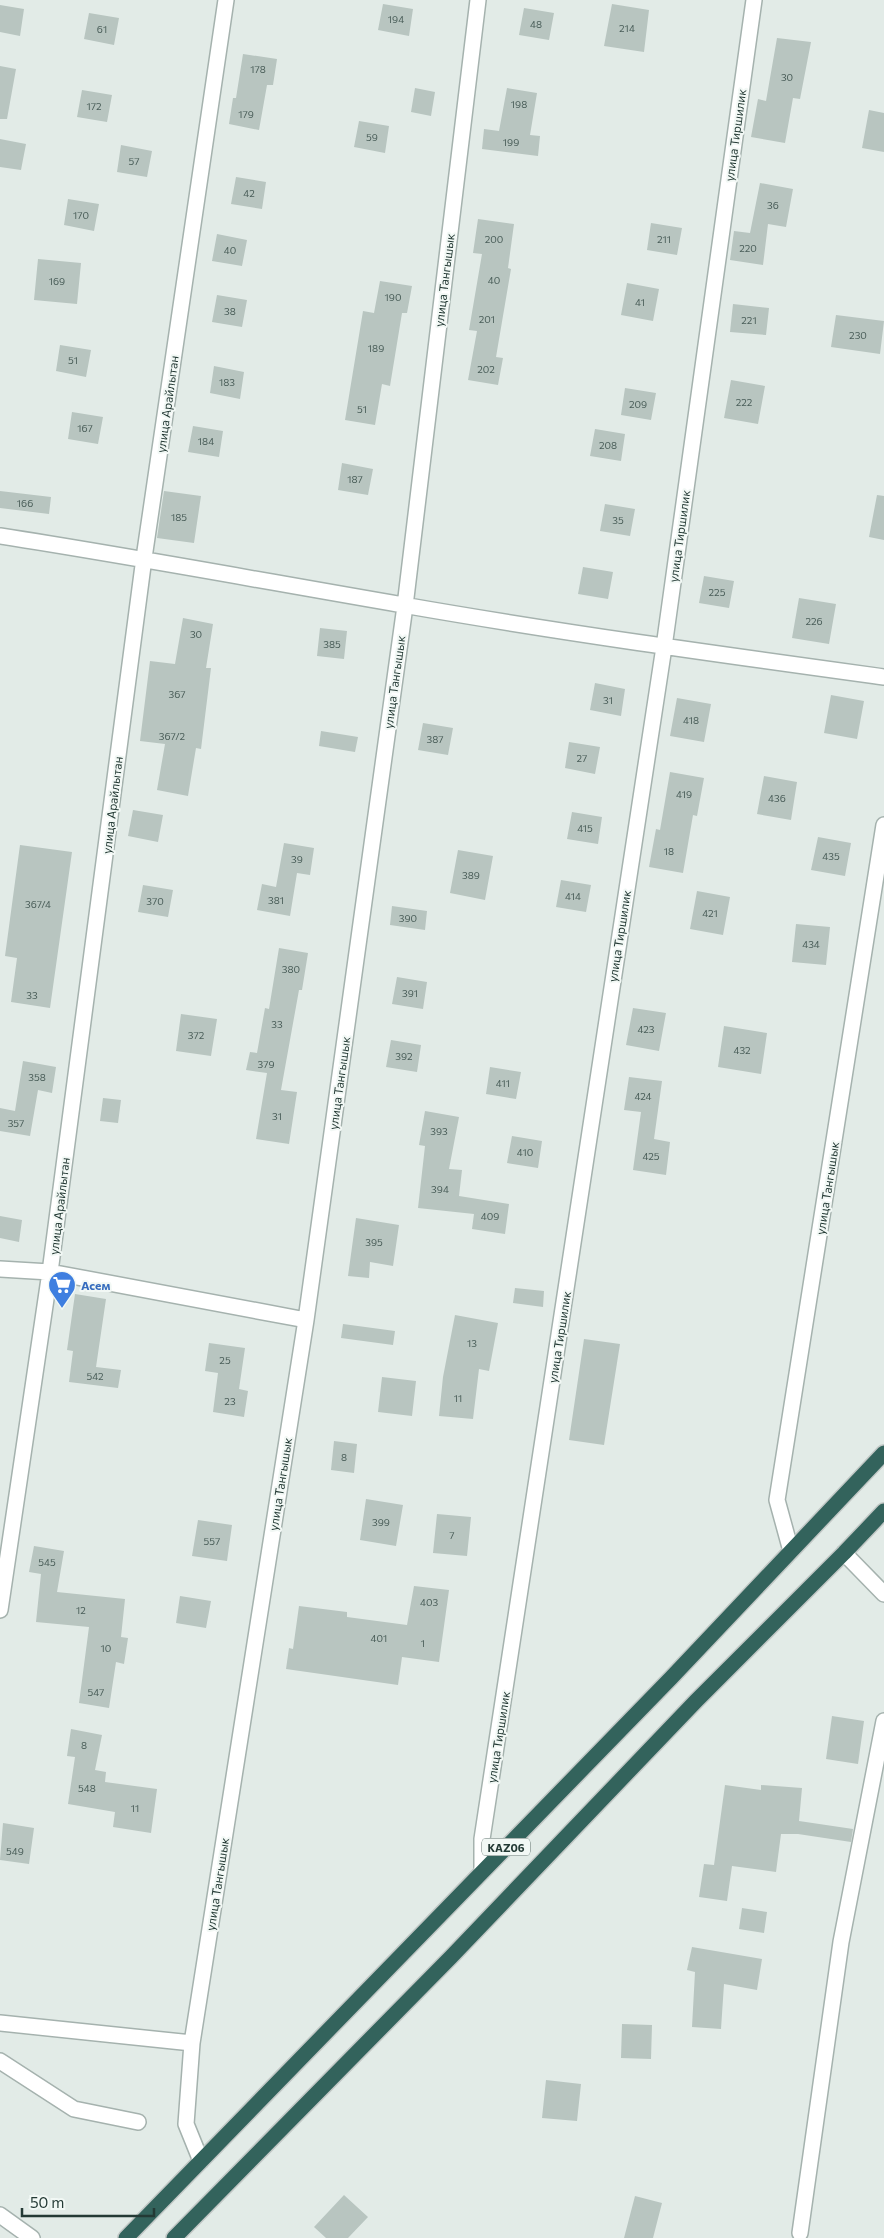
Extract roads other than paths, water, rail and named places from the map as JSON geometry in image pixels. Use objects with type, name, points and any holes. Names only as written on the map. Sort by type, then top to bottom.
[{"type":"highway","name":"KАZ06","points":[[126,2238],[671,1678],[884,1453]]},
{"type":"highway","name":"KАZ06","points":[[174,2238],[444,1964],[696,1701],[884,1511]]},
{"type":"street","name":"улица Арайлытан","points":[[0,1610],[50,1272],[144,558],[226,0]]},
{"type":"street","name":"улица Тангышык","points":[[201,2161],[186,2124],[192,2043],[306,1320],[405,606],[478,0]]},
{"type":"street","name":"улица Тиршилик","points":[[482,1872],[482,1839],[664,647],[754,0]]},
{"type":"street","points":[[0,536],[144,558],[405,606],[664,647],[884,677]]},
{"type":"street","name":"улица Тангышык","points":[[791,1551],[777,1500],[884,825]]},
{"type":"street","points":[[0,1269],[50,1272],[306,1320]]},
{"type":"street","points":[[844,1553],[884,1594]]},
{"type":"street","points":[[800,2233],[841,1942],[884,1721]]},
{"type":"street","points":[[0,2023],[192,2043]]},
{"type":"street","points":[[0,2061],[74,2110],[138,2122]]},
{"type":"street","points":[[0,2215],[32,2238]]},
{"type":"place","name":"Асем","points":[[62,1309]]}]
